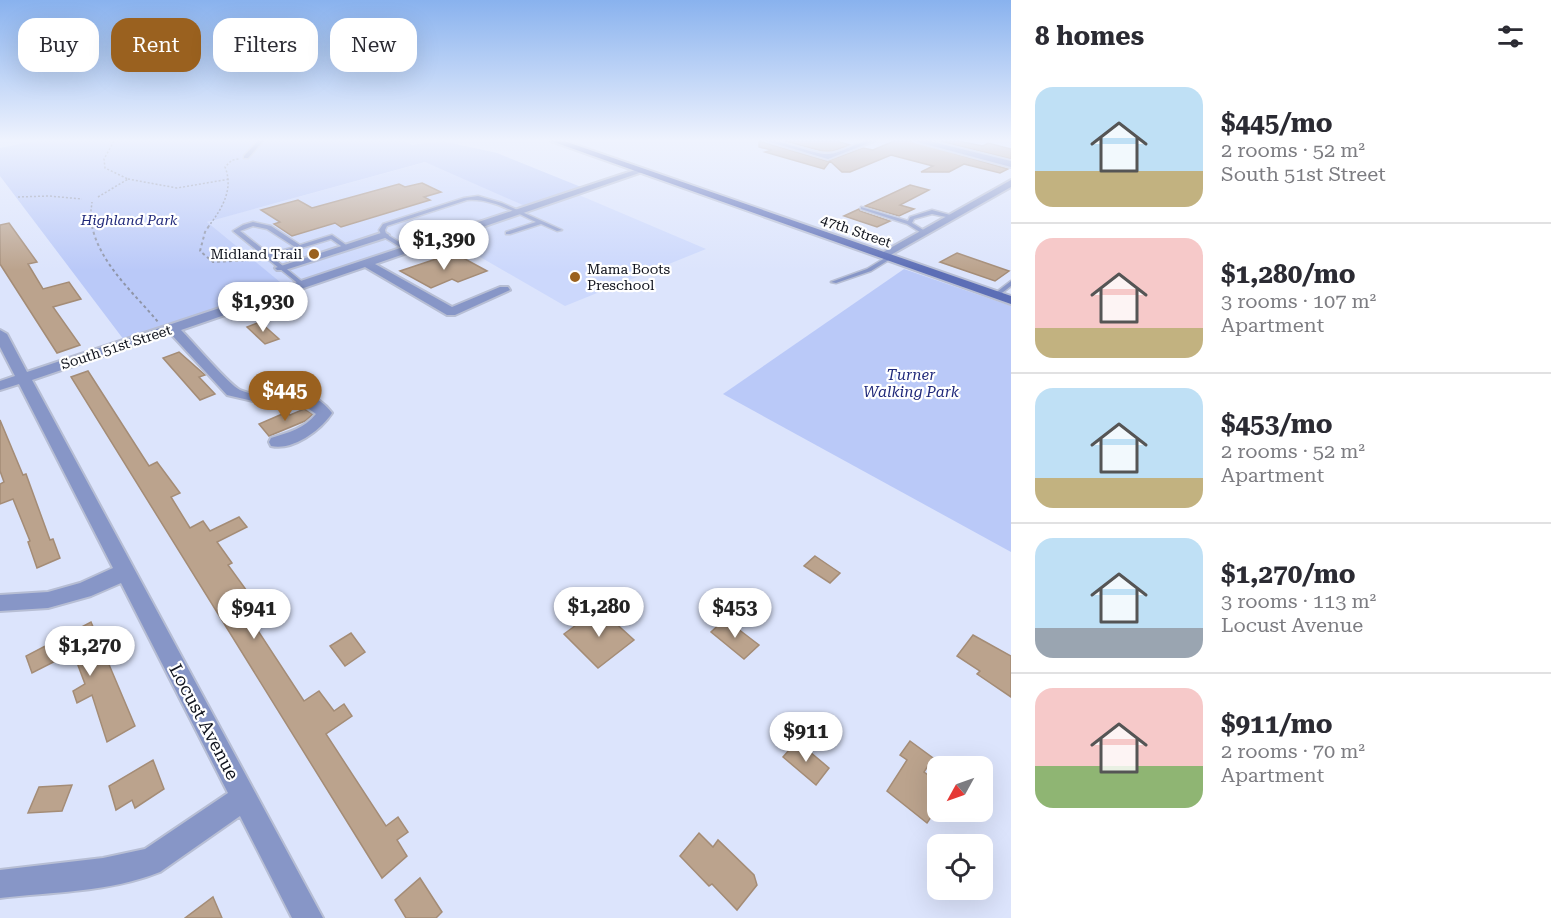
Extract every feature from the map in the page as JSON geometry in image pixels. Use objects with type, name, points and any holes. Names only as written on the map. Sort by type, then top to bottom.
[{"type":"main road","name":"47th Street","points":[[678,184],[1011,300]]},
{"type":"street","name":"South 51st Street","points":[[0,386],[602,184]]},
{"type":"street","points":[[886,256],[923,232],[1009,184]]},
{"type":"street","points":[[281,268],[384,235]]},
{"type":"street","points":[[366,263],[451,312],[504,290]]},
{"type":"street","points":[[169,329],[232,392],[245,398],[257,399],[291,396],[306,398],[316,403],[324,413],[318,424],[304,433],[277,442]]},
{"type":"street","name":"Locust Avenue","points":[[0,334],[308,918]]},
{"type":"street","points":[[0,603],[48,600],[84,590],[124,572]]},
{"type":"street","points":[[0,884],[103,872],[150,862],[244,798]]},
{"type":"lane","points":[[407,249],[384,235],[382,230],[392,222],[466,199],[489,200],[559,230]]},
{"type":"lane","points":[[863,208],[909,223],[923,232]]},
{"type":"lane","points":[[909,223],[912,218],[922,213],[932,212],[951,216]]},
{"type":"lane","points":[[508,233],[540,222]]},
{"type":"lane","points":[[299,248],[265,225],[246,225],[236,231],[302,284]]},
{"type":"lane","points":[[267,257],[332,237],[346,247]]},
{"type":"lane","points":[[834,282],[869,270],[886,256]]},
{"type":"lane","points":[[996,295],[1011,283]]},
{"type":"path","points":[[98,197],[120,184]]},
{"type":"path","points":[[146,184],[162,188],[184,188],[200,184]]},
{"type":"path","points":[[229,184],[222,206],[206,232],[200,250],[213,262],[250,260]]},
{"type":"path","points":[[18,197],[49,196],[82,199]]},
{"type":"path","points":[[92,202],[90,212],[93,230],[104,259],[169,329]]},
{"type":"shaded area","name":"Midland Trail","points":[[346,184],[476,184],[526,206],[285,286],[206,222]]},
{"type":"shaded area","name":"Mama Boots Preschool","points":[[579,195],[706,249],[565,306],[449,239]]},
{"type":"green space","name":"Highland Park","points":[[6,184],[346,184],[207,222],[285,286],[124,340]]},
{"type":"green space","points":[[475,184],[573,184],[581,187],[525,206]]},
{"type":"green space","name":"Turner Walking Park","points":[[904,269],[1011,306],[1011,552],[723,394]]},
{"type":"building","points":[[399,184],[405,187],[424,184],[441,192],[424,197],[430,200],[341,227],[335,223],[292,236],[274,224],[280,222],[261,210],[298,200],[312,208]]},
{"type":"building","points":[[910,185],[929,190],[900,205],[914,209],[899,216],[865,206]]},
{"type":"building","points":[[859,209],[890,221],[877,227],[844,216]]},
{"type":"building","points":[[9,223],[37,262],[28,264],[43,289],[69,282],[81,299],[53,307],[80,345],[57,353],[0,264],[0,225]]},
{"type":"building","points":[[454,253],[487,271],[458,282],[452,279],[431,288],[400,271]]},
{"type":"building","points":[[957,253],[1009,271],[995,281],[940,262]]},
{"type":"building","points":[[260,322],[279,339],[265,344],[247,327]]},
{"type":"building","points":[[179,352],[205,375],[199,377],[215,394],[200,400],[163,358]]},
{"type":"building","points":[[88,371],[149,466],[157,462],[180,493],[171,497],[190,528],[203,521],[210,531],[239,517],[247,527],[217,542],[232,563],[228,565],[263,613],[251,620],[304,701],[319,691],[334,711],[344,704],[352,716],[326,734],[386,826],[398,817],[408,832],[397,840],[407,856],[382,878],[71,377]]},
{"type":"building","points":[[304,409],[313,414],[305,421],[269,436],[259,424],[287,412],[290,415]]},
{"type":"building","points":[[0,420],[23,475],[26,474],[50,540],[53,539],[60,558],[37,568],[28,542],[30,541],[13,499],[0,504],[0,484],[4,482],[0,471]]},
{"type":"building","points":[[815,556],[840,573],[830,583],[804,566]]},
{"type":"building","points":[[599,608],[634,640],[598,668],[564,634]]},
{"type":"building","points":[[725,619],[759,645],[744,659],[711,632]]},
{"type":"building","points":[[91,622],[135,726],[107,742],[92,695],[77,703],[73,691],[85,684],[73,652],[32,673],[26,656]]},
{"type":"building","points":[[351,633],[365,652],[345,666],[330,646]]},
{"type":"building","points":[[973,635],[1011,656],[1011,697],[977,674],[980,671],[957,656]]},
{"type":"building","points":[[797,741],[829,768],[816,785],[783,757]]},
{"type":"building","points":[[910,741],[930,756],[927,756],[927,767],[924,772],[927,774],[927,823],[887,791],[907,760],[900,755]]},
{"type":"building","points":[[153,760],[164,789],[135,808],[132,800],[116,810],[109,786]]},
{"type":"building","points":[[72,785],[62,811],[28,813],[39,787]]},
{"type":"building","points":[[699,833],[713,847],[718,840],[754,875],[757,885],[737,910],[712,884],[709,886],[680,856]]},
{"type":"building","points":[[420,878],[442,912],[436,918],[406,918],[395,900]]},
{"type":"building","points":[[213,897],[222,918],[185,918]]},
{"type":"place","name":"Midland Trail","points":[[314,254]]},
{"type":"place","name":"Mama Boots Preschool","points":[[575,277]]}]
